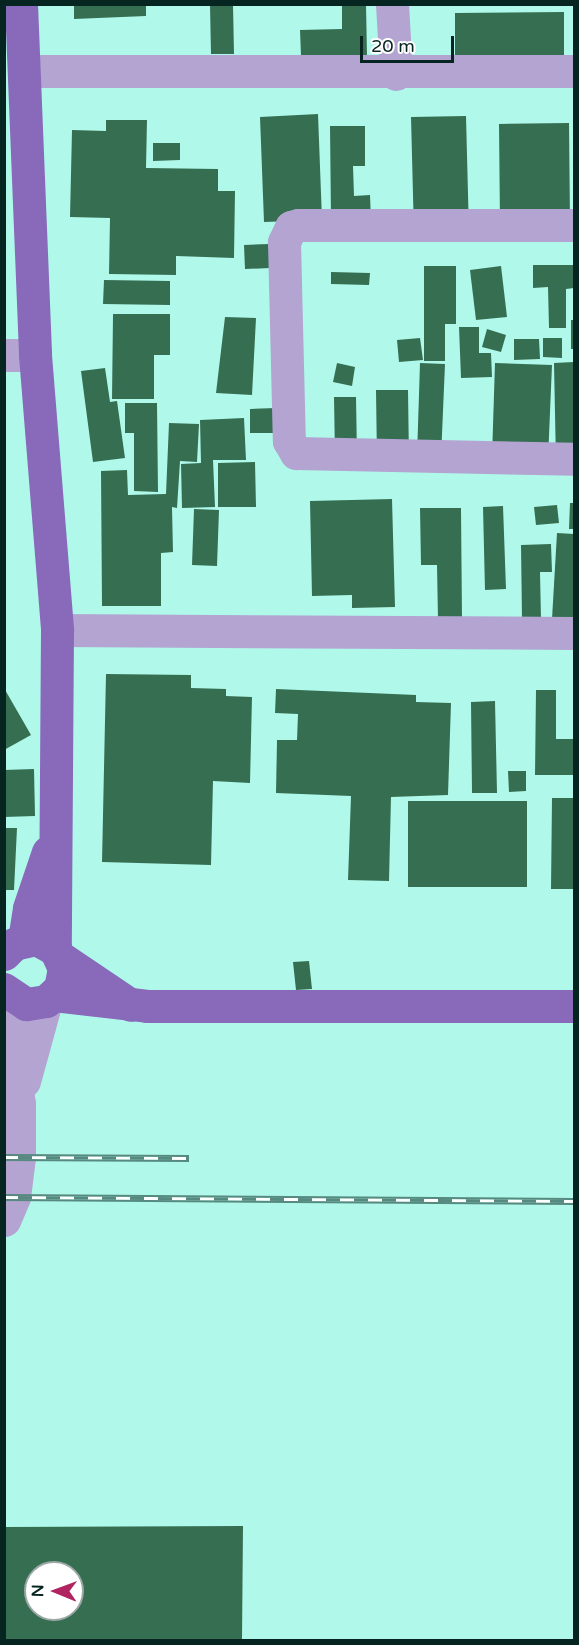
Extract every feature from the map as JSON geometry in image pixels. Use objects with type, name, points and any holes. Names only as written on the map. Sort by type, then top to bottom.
[{"type":"main road","points":[[21,4],[25,71],[16,113],[20,355],[57,630],[54,834],[58,954],[64,978],[50,998]]},
{"type":"main road","points":[[54,834],[29,908],[12,945],[46,942],[58,954],[131,1005]]},
{"type":"main road","points":[[4,989],[26,1004],[50,998],[131,1005],[574,1006]]},
{"type":"street","points":[[392,4],[396,74]]},
{"type":"street","points":[[25,71],[396,74],[574,71]]},
{"type":"street","points":[[574,225],[298,225],[291,227],[284,242],[288,441],[296,453],[574,459]]},
{"type":"street","points":[[57,630],[574,633]]},
{"type":"street","points":[[4,996],[19,1104],[19,1157],[14,1197],[4,1220]]},
{"type":"street","points":[[19,1104],[50,998]]},
{"type":"building","points":[[74,4],[146,4],[146,16],[74,19]]},
{"type":"building","points":[[342,4],[366,4],[367,56],[301,56],[300,30],[342,29]]},
{"type":"building","points":[[210,5],[233,5],[234,54],[211,54]]},
{"type":"building","points":[[564,12],[564,58],[455,60],[455,13]]},
{"type":"building","points":[[318,114],[322,220],[264,222],[260,117]]},
{"type":"building","points":[[466,116],[469,233],[414,234],[411,117]]},
{"type":"building","points":[[106,120],[147,120],[146,168],[218,169],[218,191],[235,191],[234,258],[176,256],[176,275],[109,274],[110,218],[70,217],[72,130],[106,131]]},
{"type":"building","points":[[569,123],[570,223],[500,224],[499,124]]},
{"type":"building","points":[[330,126],[365,126],[365,166],[353,166],[354,196],[370,195],[371,220],[331,220]]},
{"type":"building","points":[[153,143],[180,143],[180,160],[153,161]]},
{"type":"building","points":[[269,244],[270,268],[245,269],[244,245]]},
{"type":"building","points":[[533,265],[574,265],[574,288],[566,289],[566,328],[549,328],[548,287],[533,288]]},
{"type":"building","points":[[424,266],[456,266],[456,324],[445,324],[445,361],[424,361]]},
{"type":"building","points":[[501,266],[507,317],[476,320],[470,270]]},
{"type":"building","points":[[331,272],[370,273],[369,285],[331,284]]},
{"type":"building","points":[[104,280],[170,281],[170,305],[103,304]]},
{"type":"building","points":[[113,314],[170,314],[170,355],[154,355],[154,399],[112,399]]},
{"type":"building","points":[[225,317],[256,318],[252,395],[216,393]]},
{"type":"building","points":[[571,320],[574,320],[574,349],[571,349]]},
{"type":"building","points":[[459,327],[479,327],[479,353],[491,353],[492,377],[461,378]]},
{"type":"building","points":[[487,329],[506,335],[501,352],[482,347]]},
{"type":"building","points":[[420,338],[423,360],[399,362],[397,340]]},
{"type":"building","points":[[543,338],[562,338],[562,358],[543,357]]},
{"type":"building","points":[[514,339],[539,339],[540,359],[514,360]]},
{"type":"building","points":[[574,362],[574,462],[556,463],[554,363]]},
{"type":"building","points":[[337,363],[355,367],[352,386],[333,382]]},
{"type":"building","points":[[420,363],[445,364],[441,458],[417,457]]},
{"type":"building","points":[[495,363],[552,365],[548,459],[492,457]]},
{"type":"building","points":[[105,368],[110,402],[117,401],[125,458],[93,462],[81,371]]},
{"type":"building","points":[[376,390],[408,390],[409,461],[377,461]]},
{"type":"building","points":[[334,397],[356,397],[357,457],[335,457]]},
{"type":"building","points":[[125,403],[157,403],[158,492],[134,491],[134,433],[125,433]]},
{"type":"building","points":[[276,408],[276,433],[250,433],[250,409]]},
{"type":"building","points":[[244,418],[246,460],[213,460],[215,507],[182,508],[181,464],[201,463],[200,420]]},
{"type":"building","points":[[169,423],[199,424],[197,462],[180,461],[177,508],[172,507],[173,552],[161,553],[161,606],[102,606],[101,471],[127,470],[128,495],[166,494]]},
{"type":"building","points":[[255,462],[256,507],[218,507],[218,463]]},
{"type":"building","points":[[392,499],[395,607],[352,608],[352,595],[312,596],[310,501]]},
{"type":"building","points":[[570,503],[574,503],[574,529],[569,529]]},
{"type":"building","points":[[557,505],[559,523],[536,525],[534,507]]},
{"type":"building","points":[[503,506],[506,589],[485,590],[483,507]]},
{"type":"building","points":[[420,508],[461,508],[462,620],[438,620],[437,565],[421,565]]},
{"type":"building","points":[[194,509],[219,510],[217,566],[192,565]]},
{"type":"building","points":[[557,533],[574,534],[574,620],[552,619]]},
{"type":"building","points":[[551,544],[552,572],[540,572],[541,619],[522,620],[521,545]]},
{"type":"building","points":[[106,674],[191,675],[191,688],[226,689],[226,696],[252,697],[250,783],[213,781],[211,865],[102,862]]},
{"type":"building","points":[[4,688],[31,735],[4,750]]},
{"type":"building","points":[[276,689],[416,695],[416,702],[451,703],[448,795],[391,797],[389,881],[348,880],[351,796],[276,793],[277,740],[297,740],[298,714],[275,713]]},
{"type":"building","points":[[536,690],[556,690],[556,739],[574,739],[574,775],[535,775]]},
{"type":"building","points":[[495,701],[497,793],[472,793],[471,702]]},
{"type":"building","points":[[34,769],[35,816],[4,817],[4,770]]},
{"type":"building","points":[[508,771],[526,771],[526,791],[509,792]]},
{"type":"building","points":[[552,798],[574,798],[574,889],[551,889]]},
{"type":"building","points":[[408,801],[527,801],[527,887],[408,887]]},
{"type":"building","points":[[4,828],[17,828],[14,890],[4,890]]},
{"type":"building","points":[[309,961],[312,989],[296,990],[293,962]]},
{"type":"building","points":[[243,1526],[242,1640],[4,1640],[4,1527]]},
{"type":"railway","points":[[4,1157],[189,1158]]},
{"type":"railway","points":[[4,1197],[574,1201]]}]
